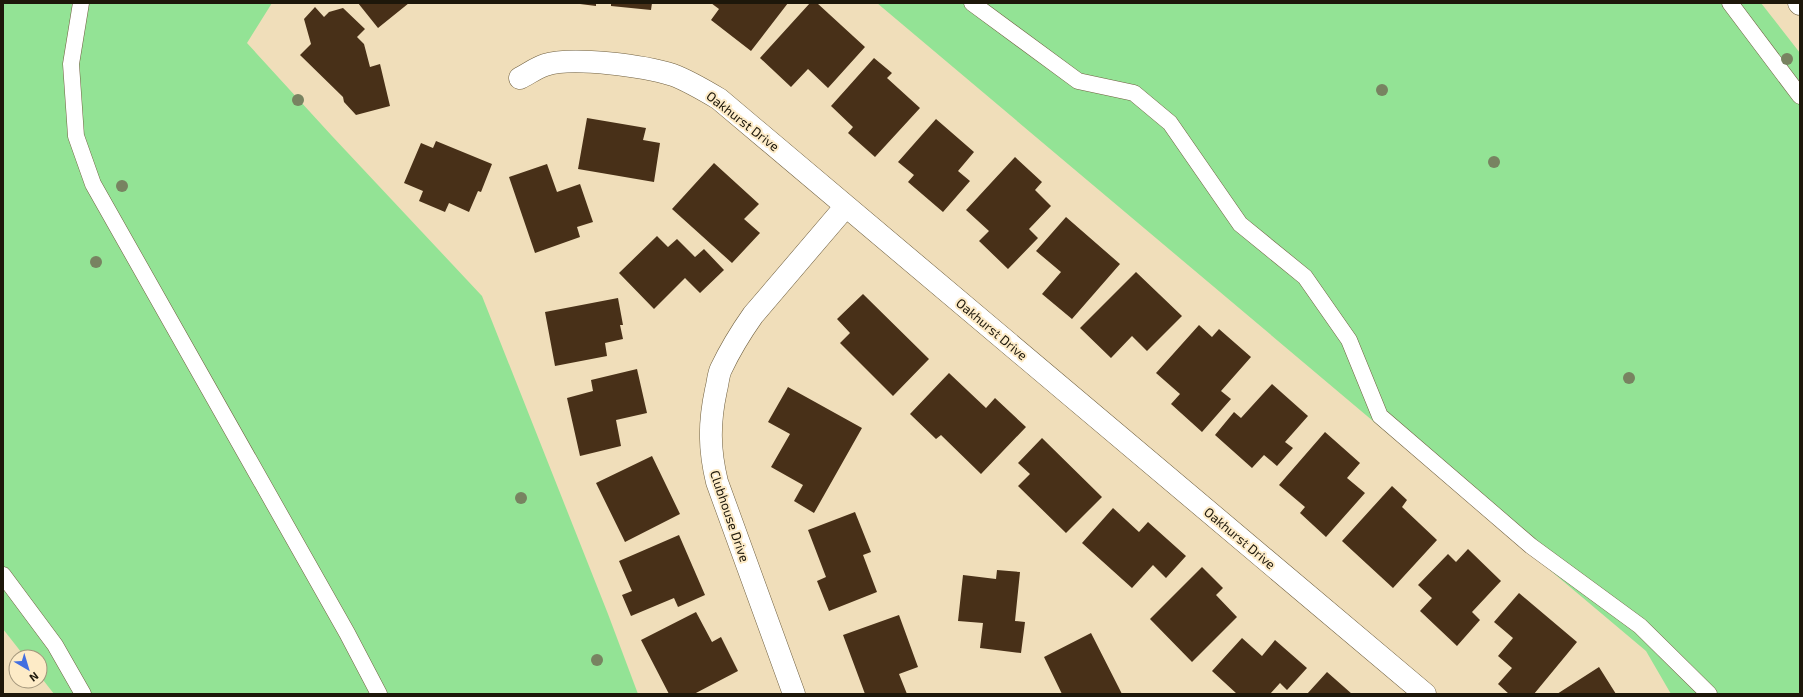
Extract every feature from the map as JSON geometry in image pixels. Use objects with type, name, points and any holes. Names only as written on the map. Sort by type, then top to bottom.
[{"type":"street","name":"Oakhurst Drive","points":[[520,78],[545,65],[572,61],[595,62],[656,71],[688,81],[719,99],[1425,694]]},
{"type":"street","name":"Clubhouse Drive","points":[[794,694],[716,482],[710,440],[711,414],[720,370],[740,334],[753,315],[846,206]]},
{"type":"lane","points":[[81,3],[71,64],[76,136],[93,184],[347,633],[379,694]]},
{"type":"lane","points":[[972,3],[1078,81],[1134,93],[1170,123],[1240,224],[1305,277],[1349,340],[1380,416],[1531,546],[1640,626],[1709,694]]},
{"type":"lane","points":[[1730,3],[1800,96]]},
{"type":"lane","points":[[3,575],[55,645],[83,694]]},
{"type":"green space","points":[[3,3],[272,3],[247,43],[482,296],[608,614],[638,694],[54,694],[48,686],[48,649],[19,649],[3,629]]},
{"type":"green space","points":[[877,3],[1761,3],[1800,53],[1800,694],[1671,694],[1646,651]]},
{"type":"building","points":[[358,3],[409,3],[378,28]]},
{"type":"building","points":[[572,3],[596,3],[596,6]]},
{"type":"building","points":[[611,3],[652,3],[651,10],[611,6]]},
{"type":"building","points":[[711,3],[788,3],[751,51],[711,20],[719,9]]},
{"type":"building","points":[[810,3],[817,3],[865,47],[828,88],[808,69],[791,87],[760,58]]},
{"type":"building","points":[[315,7],[324,17],[329,12],[343,8],[365,29],[357,37],[364,44],[370,67],[380,64],[390,106],[356,115],[344,102],[343,97],[300,55],[311,44],[304,19]]},
{"type":"building","points":[[874,58],[892,73],[887,78],[920,108],[875,157],[848,133],[853,127],[831,106]]},
{"type":"building","points":[[587,118],[646,128],[643,140],[660,143],[654,182],[578,169]]},
{"type":"building","points":[[936,119],[974,152],[958,171],[970,181],[943,212],[908,182],[914,175],[898,162]]},
{"type":"building","points":[[436,141],[492,164],[481,192],[478,191],[469,212],[449,203],[445,212],[419,201],[423,191],[404,183],[421,143],[433,148]]},
{"type":"building","points":[[1015,157],[1042,182],[1035,190],[1051,206],[1029,229],[1038,238],[1008,269],[979,241],[989,231],[966,210]]},
{"type":"building","points":[[714,163],[759,204],[744,219],[760,233],[732,263],[672,209]]},
{"type":"building","points":[[547,164],[557,192],[580,184],[593,222],[577,227],[580,237],[535,253],[509,177]]},
{"type":"building","points":[[1066,217],[1120,264],[1072,319],[1042,294],[1061,272],[1036,251]]},
{"type":"building","points":[[657,236],[668,247],[677,239],[695,257],[704,249],[724,270],[700,293],[685,278],[654,309],[619,273]]},
{"type":"building","points":[[1136,272],[1182,316],[1147,351],[1132,336],[1111,358],[1080,328]]},
{"type":"building","points":[[863,294],[929,359],[893,396],[840,343],[850,333],[837,319]]},
{"type":"building","points":[[618,298],[623,325],[620,325],[623,339],[605,343],[607,356],[555,366],[545,312]]},
{"type":"building","points":[[1199,325],[1212,337],[1219,329],[1251,357],[1221,391],[1231,399],[1202,432],[1171,404],[1180,394],[1156,373]]},
{"type":"building","points":[[637,369],[647,413],[616,420],[621,446],[580,456],[567,398],[593,391],[591,380]]},
{"type":"building","points":[[949,373],[986,408],[995,398],[1026,427],[981,474],[941,435],[936,439],[910,414]]},
{"type":"building","points":[[1272,384],[1308,416],[1285,442],[1293,448],[1277,466],[1264,455],[1252,468],[1215,435],[1234,412],[1241,418]]},
{"type":"building","points":[[788,387],[862,428],[814,513],[794,501],[803,485],[771,467],[790,434],[768,422]]},
{"type":"building","points":[[1325,432],[1360,463],[1347,478],[1365,493],[1326,537],[1300,513],[1305,507],[1279,485]]},
{"type":"building","points":[[1042,438],[1102,497],[1066,533],[1018,486],[1030,474],[1018,463]]},
{"type":"building","points":[[652,456],[680,514],[625,542],[596,483]]},
{"type":"building","points":[[1392,486],[1407,500],[1402,507],[1437,540],[1393,588],[1342,541]]},
{"type":"building","points":[[1113,508],[1139,532],[1148,522],[1186,556],[1166,578],[1153,565],[1132,588],[1082,543]]},
{"type":"building","points":[[855,512],[871,552],[863,555],[877,592],[829,611],[817,581],[826,577],[808,530]]},
{"type":"building","points":[[679,535],[705,595],[678,607],[674,598],[631,616],[622,595],[632,591],[619,561]]},
{"type":"building","points":[[1468,549],[1501,581],[1472,612],[1480,620],[1457,646],[1420,611],[1432,598],[1418,585],[1448,554],[1456,562]]},
{"type":"building","points":[[1202,567],[1223,588],[1216,595],[1237,617],[1192,662],[1150,619]]},
{"type":"building","points":[[997,570],[1020,572],[1015,621],[1025,622],[1021,653],[980,648],[983,623],[958,621],[963,575],[996,579]]},
{"type":"building","points":[[1519,593],[1577,642],[1534,694],[1509,694],[1498,684],[1512,668],[1498,656],[1513,638],[1494,622]]},
{"type":"building","points":[[696,612],[712,642],[721,637],[738,671],[694,694],[669,694],[641,640]]},
{"type":"building","points":[[899,615],[918,667],[899,674],[907,694],[865,694],[843,635]]},
{"type":"building","points":[[1091,633],[1122,694],[1062,694],[1044,657]]},
{"type":"building","points":[[1242,638],[1262,656],[1275,640],[1307,668],[1287,690],[1280,683],[1270,694],[1237,694],[1212,671]]},
{"type":"building","points":[[1599,667],[1616,694],[1557,694]]},
{"type":"building","points":[[1327,672],[1352,694],[1307,694]]}]
